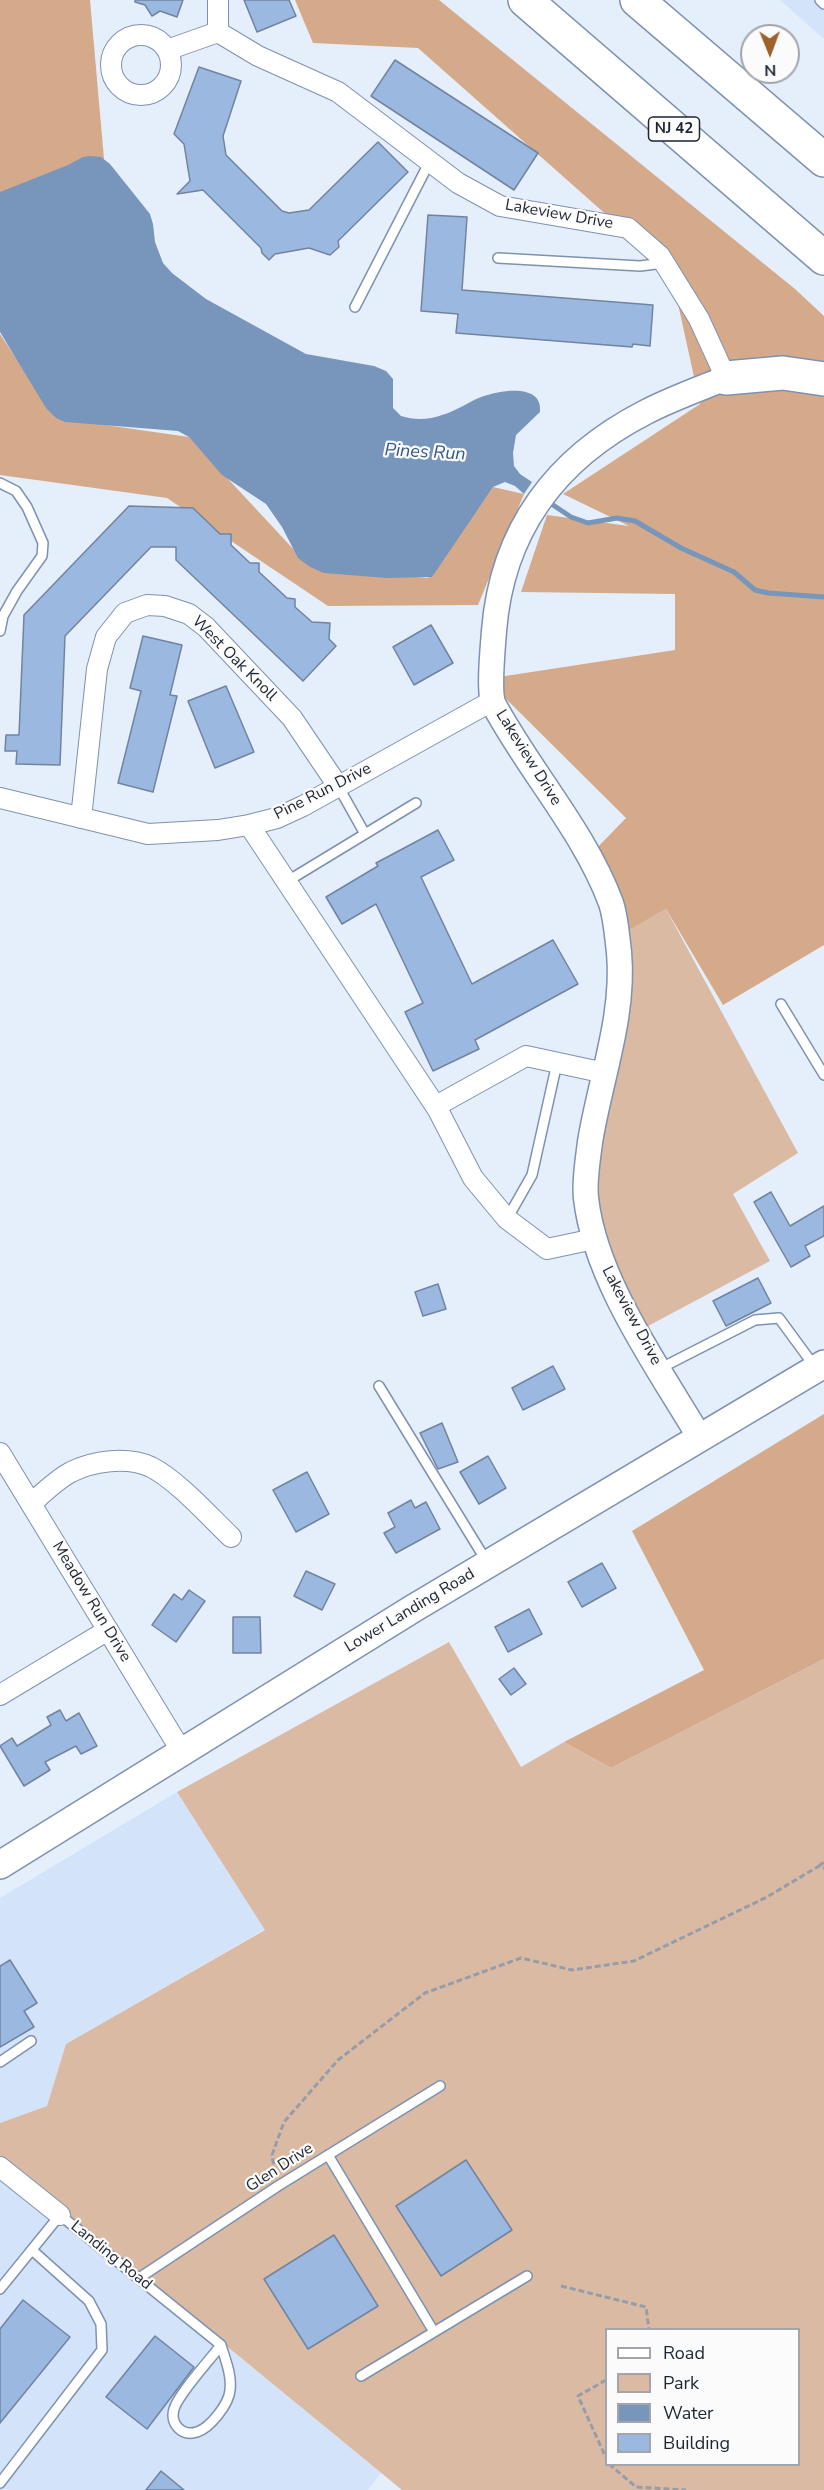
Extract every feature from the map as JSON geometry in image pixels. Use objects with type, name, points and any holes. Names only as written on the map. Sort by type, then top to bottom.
[{"type":"highway","name":"NJ 42","points":[[525,0],[824,258]]},
{"type":"highway","points":[[637,0],[824,160]]},
{"type":"highway","points":[[726,378],[783,373],[824,379]]},
{"type":"main road","name":"Lower Landing Road","points":[[0,1865],[488,1564],[820,1366]]},
{"type":"street","points":[[167,50],[218,32],[218,0]]},
{"type":"street","name":"Lakeview Drive","points":[[218,32],[258,56],[338,92],[458,183],[500,206],[628,228],[660,256],[699,318],[726,378],[645,412],[594,445],[549,485],[519,533],[497,597],[492,701],[591,861],[612,906],[619,954],[620,985],[590,1143],[586,1196],[594,1239],[609,1278],[700,1438]]},
{"type":"street","name":"West Oak Knoll","points":[[81,818],[97,669],[106,637],[126,613],[147,605],[165,606],[189,614],[206,627],[292,718],[338,786]]},
{"type":"street","name":"Pine Run Drive","points":[[0,798],[148,834],[218,830],[249,825],[277,818],[492,701]]},
{"type":"street","points":[[249,825],[436,1106],[473,1178],[507,1219],[547,1249],[594,1239]]},
{"type":"street","points":[[436,1106],[526,1056],[605,1073]]},
{"type":"street","name":"Meadow Run Drive","points":[[0,1453],[182,1752]]},
{"type":"street","points":[[31,1504],[68,1474],[90,1463],[126,1461],[150,1466],[167,1477],[231,1537]]},
{"type":"street","points":[[0,1695],[108,1630]]},
{"type":"street","name":"Landing Road","points":[[0,2167],[60,2215]]},
{"type":"lane","points":[[820,0],[824,4]]},
{"type":"lane","points":[[355,307],[430,161]]},
{"type":"lane","points":[[498,258],[640,266],[664,263]]},
{"type":"lane","points":[[0,483],[16,491],[27,507],[43,543],[42,556],[17,591],[3,616],[0,631]]},
{"type":"lane","points":[[338,786],[365,834]]},
{"type":"lane","points":[[286,882],[416,803]]},
{"type":"lane","points":[[781,1004],[824,1075]]},
{"type":"lane","points":[[507,1219],[532,1175],[556,1063]]},
{"type":"lane","points":[[659,1369],[755,1320],[779,1318],[820,1366]]},
{"type":"lane","points":[[379,1386],[488,1564]]},
{"type":"lane","points":[[0,2062],[31,2042]]},
{"type":"lane","name":"Glen Drive","points":[[139,2278],[278,2186],[440,2086]]},
{"type":"lane","points":[[328,2155],[434,2332]]},
{"type":"lane","points":[[0,2289],[60,2215]]},
{"type":"lane","name":"Landing Road","points":[[60,2215],[221,2345]]},
{"type":"lane","points":[[0,2483],[102,2350],[101,2324],[89,2301],[32,2250]]},
{"type":"lane","points":[[361,2376],[527,2276]]},
{"type":"lane","points":[[221,2345],[231,2391],[227,2401],[207,2427],[196,2433],[187,2433],[175,2425],[172,2419],[175,2405],[221,2345]]},
{"type":"path","points":[[278,2186],[272,2156],[284,2122],[338,2061],[425,1993],[521,1958],[572,1970],[634,1962],[767,1897],[824,1862]]},
{"type":"path","points":[[819,1866],[824,1868]]},
{"type":"path","points":[[561,2286],[646,2307],[649,2328]]},
{"type":"path","points":[[605,2381],[578,2396],[605,2456]]},
{"type":"path","points":[[611,2466],[636,2487],[686,2490]]},
{"type":"shaded area","points":[[0,0],[90,0],[104,159],[0,203]]},
{"type":"shaded area","points":[[295,0],[439,0],[795,289],[824,316],[824,945],[723,1005],[666,909],[615,938],[592,853],[626,818],[486,679],[675,650],[675,594],[521,592],[547,515],[629,526],[563,494],[700,404],[671,272],[418,48],[313,43]]},
{"type":"shaded area","points":[[780,0],[824,0],[824,39]]},
{"type":"shaded area","points":[[0,334],[56,418],[189,437],[310,567],[428,578],[493,487],[524,494],[478,605],[328,606],[167,498],[0,475]]},
{"type":"shaded area","points":[[824,1414],[824,1659],[611,1768],[564,1742],[704,1670],[632,1531]]},
{"type":"shaded area","points":[[177,1792],[265,1929],[66,2044],[47,2106],[0,2123],[0,1898]]},
{"type":"shaded area","points":[[0,2160],[381,2473],[368,2490],[0,2490]]},
{"type":"green space","points":[[666,909],[798,1153],[733,1194],[770,1261],[648,1326],[633,1324],[586,1196],[616,937]]},
{"type":"green space","points":[[449,1642],[521,1767],[564,1742],[611,1768],[824,1659],[824,2490],[402,2490],[0,2160],[0,2123],[47,2106],[66,2044],[265,1930],[177,1792]]},
{"type":"water","points":[[90,156],[101,157],[110,164],[150,214],[155,242],[163,263],[172,273],[206,299],[306,354],[374,366],[386,371],[393,379],[393,408],[401,416],[422,419],[437,417],[479,398],[500,392],[520,391],[535,396],[540,412],[516,435],[513,453],[514,466],[520,474],[532,482],[524,494],[515,486],[505,482],[493,487],[432,577],[386,578],[324,573],[298,558],[282,527],[266,504],[222,475],[189,437],[178,431],[65,422],[56,418],[46,408],[0,332],[0,192]]},
{"type":"building","points":[[135,0],[183,0],[177,17],[160,11],[152,16],[145,5]]},
{"type":"building","points":[[244,0],[289,0],[296,16],[257,32]]},
{"type":"building","points":[[395,60],[538,153],[514,190],[371,96]]},
{"type":"building","points":[[199,67],[241,81],[223,136],[226,155],[282,211],[289,213],[309,210],[378,142],[408,172],[338,241],[339,247],[330,255],[309,248],[275,254],[269,260],[262,253],[261,248],[203,190],[177,194],[190,181],[184,144],[174,134]]},
{"type":"building","points":[[428,215],[467,217],[462,290],[653,305],[650,346],[633,344],[632,347],[456,333],[458,314],[421,311]]},
{"type":"building","points":[[129,506],[193,508],[220,534],[231,534],[231,545],[250,563],[259,563],[259,572],[287,598],[295,599],[295,607],[312,622],[330,623],[329,639],[336,646],[303,681],[176,560],[176,547],[151,547],[65,636],[60,765],[16,764],[17,751],[5,751],[6,735],[19,735],[24,615]]},
{"type":"building","points":[[431,625],[453,663],[414,685],[393,647]]},
{"type":"building","points":[[143,636],[182,645],[170,695],[177,696],[153,792],[118,783],[141,691],[130,688]]},
{"type":"building","points":[[226,686],[254,752],[215,768],[188,701]]},
{"type":"building","points":[[438,830],[454,860],[421,877],[472,984],[553,940],[578,984],[475,1040],[479,1049],[433,1071],[405,1012],[423,1003],[376,904],[342,924],[326,897],[378,866],[376,863]]},
{"type":"building","points":[[771,1192],[790,1226],[824,1206],[824,1236],[805,1246],[810,1256],[791,1267],[754,1202]]},
{"type":"building","points":[[758,1278],[771,1303],[726,1326],[713,1301]]},
{"type":"building","points":[[438,1284],[446,1309],[423,1316],[415,1292]]},
{"type":"building","points":[[553,1366],[565,1389],[523,1410],[512,1388]]},
{"type":"building","points":[[442,1423],[458,1462],[438,1469],[420,1433]]},
{"type":"building","points":[[488,1456],[506,1488],[479,1504],[460,1472]]},
{"type":"building","points":[[307,1472],[329,1514],[296,1532],[273,1490]]},
{"type":"building","points":[[411,1500],[415,1508],[426,1502],[440,1529],[396,1553],[384,1533],[395,1527],[388,1513]]},
{"type":"building","points":[[602,1563],[616,1588],[582,1607],[568,1582]]},
{"type":"building","points":[[306,1571],[335,1584],[322,1610],[294,1596]]},
{"type":"building","points":[[189,1590],[205,1601],[176,1642],[152,1625],[174,1594],[182,1600]]},
{"type":"building","points":[[529,1609],[542,1634],[508,1652],[495,1627]]},
{"type":"building","points":[[233,1617],[260,1617],[261,1653],[233,1653]]},
{"type":"building","points":[[514,1668],[526,1684],[511,1695],[499,1679]]},
{"type":"building","points":[[60,1710],[66,1721],[79,1713],[97,1746],[81,1754],[76,1746],[45,1762],[50,1770],[24,1786],[0,1746],[12,1738],[17,1746],[51,1725],[47,1717]]},
{"type":"building","points":[[10,1960],[37,2003],[24,2011],[34,2027],[0,2047],[0,1966]]},
{"type":"building","points":[[466,2160],[512,2230],[441,2276],[396,2206]]},
{"type":"building","points":[[334,2235],[378,2306],[308,2349],[264,2279]]},
{"type":"building","points":[[23,2300],[70,2337],[0,2423],[0,2329]]},
{"type":"building","points":[[155,2336],[194,2367],[147,2429],[106,2397]]},
{"type":"building","points":[[161,2471],[184,2490],[146,2490]]},
{"type":"waterway","name":"Pines Run","points":[[547,501],[571,517],[588,523],[617,518],[635,521],[681,548],[734,572],[755,590],[824,597]]}]
